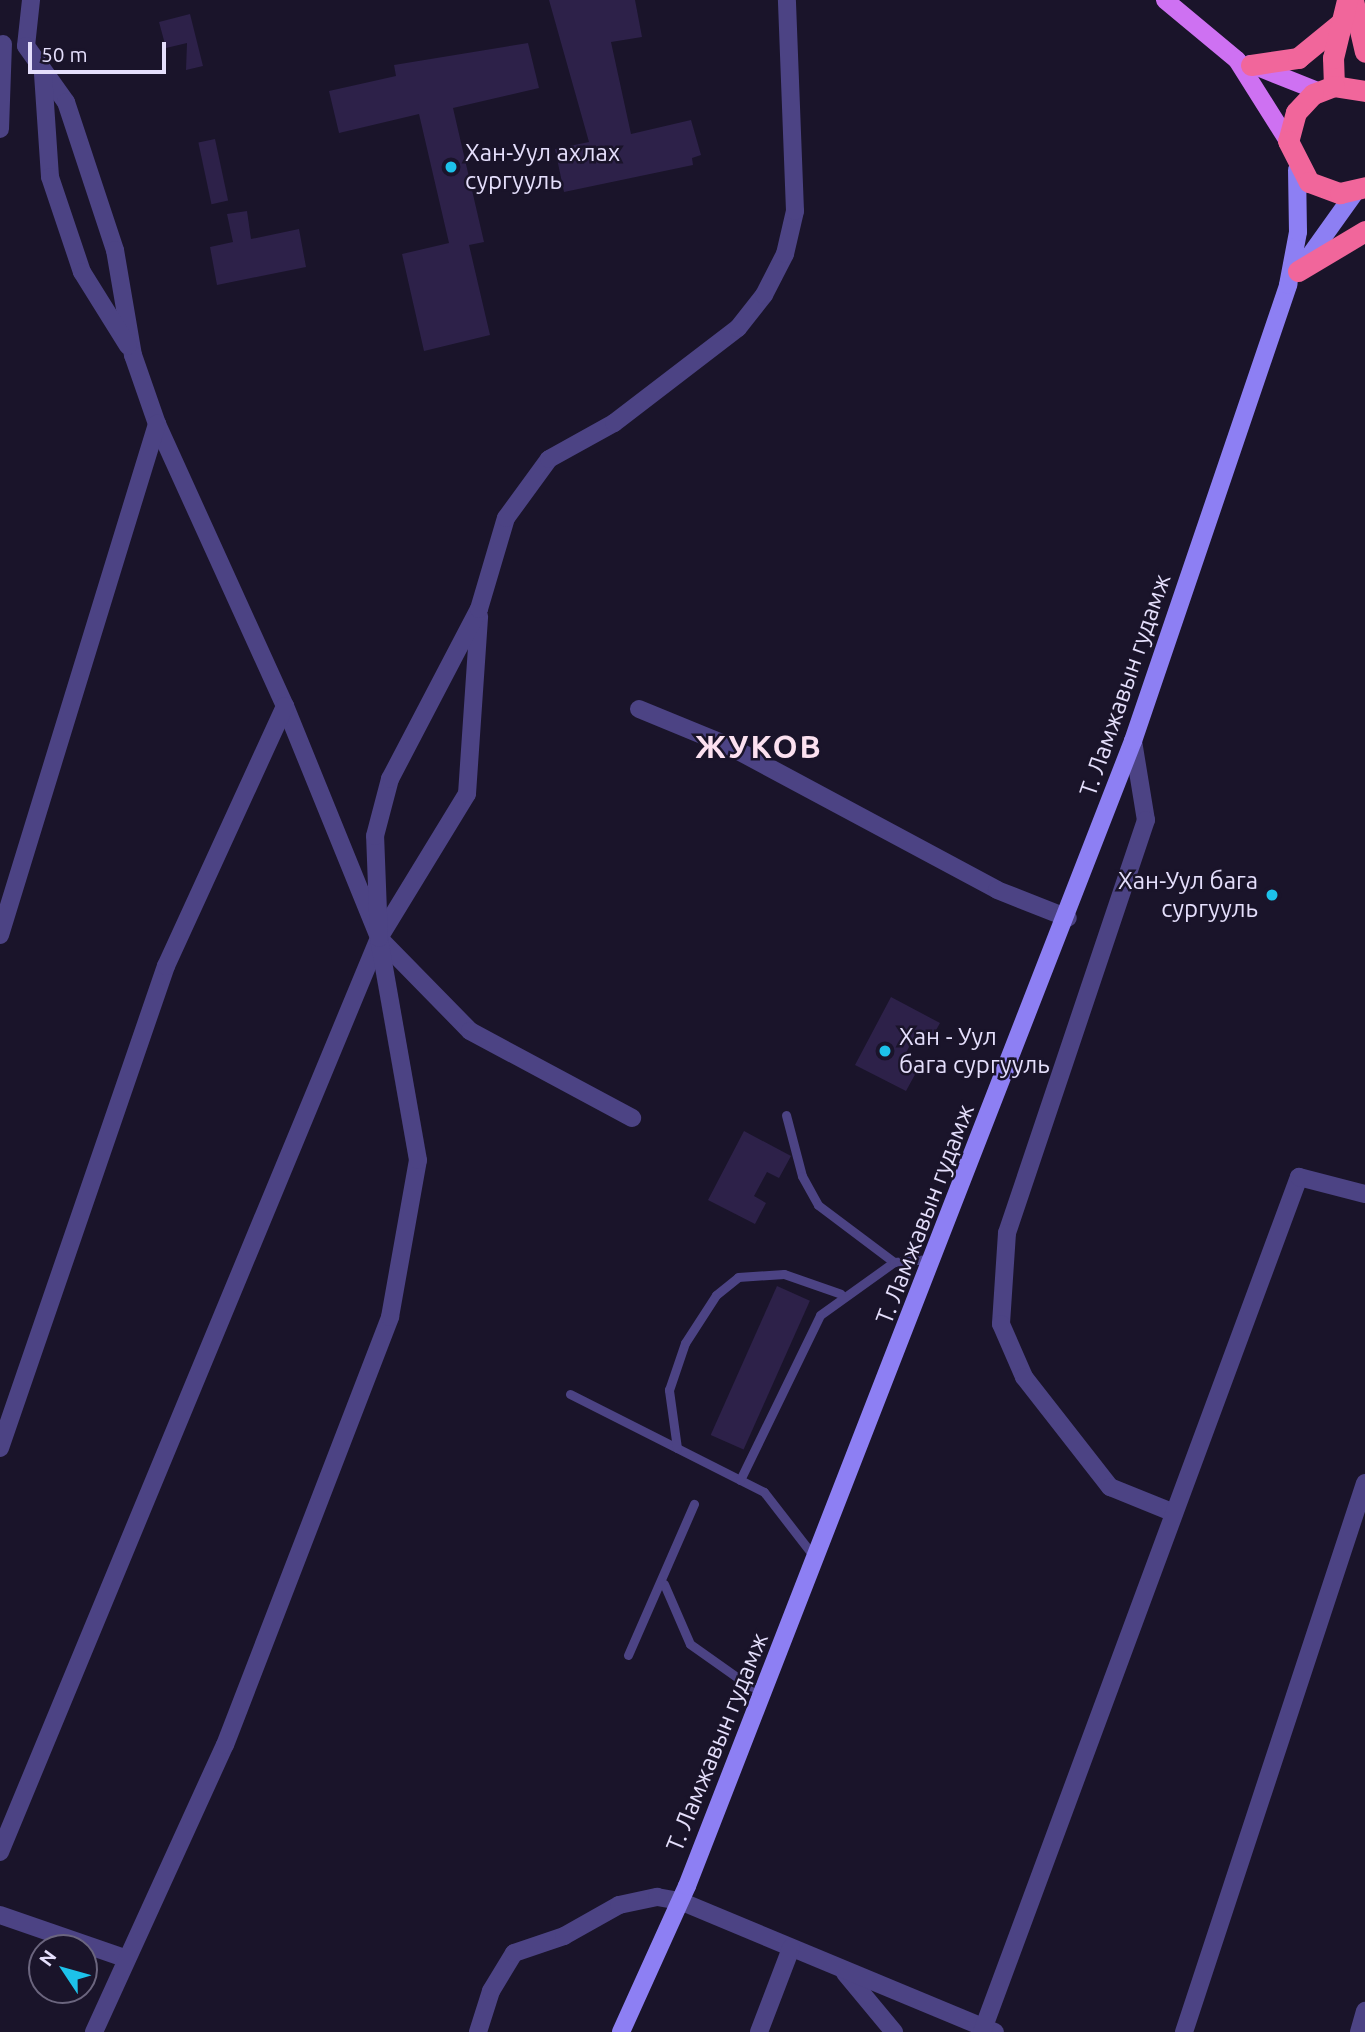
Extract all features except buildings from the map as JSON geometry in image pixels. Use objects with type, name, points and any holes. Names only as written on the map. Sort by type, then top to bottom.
[{"type":"highway","points":[[1347,0],[1326,89],[1296,112],[1288,141],[1297,170],[1324,190],[1361,189]]},
{"type":"highway","points":[[1353,0],[1365,52]]},
{"type":"highway","points":[[1244,62],[1298,58],[1342,22]]},
{"type":"highway","points":[[1326,89],[1365,91]]},
{"type":"highway","points":[[1293,278],[1365,231]]},
{"type":"main road","points":[[1165,0],[1244,62],[1326,89]]},
{"type":"main road","points":[[1244,62],[1288,141]]},
{"type":"street","points":[[31,0],[26,46],[43,74],[66,102],[115,250],[133,355],[157,424],[285,706],[379,938],[470,1031],[632,1118]]},
{"type":"street","points":[[0,1852],[379,938],[467,794],[480,609],[506,518],[549,459],[614,423],[738,328],[775,274],[794,211],[787,0]]},
{"type":"street","points":[[0,129],[2,44],[26,46]]},
{"type":"street","points":[[43,74],[50,177],[82,272],[133,355]]},
{"type":"street","name":"Т. Ламжавын гудамж","points":[[621,2032],[680,1901],[816,1559],[1068,918],[1133,741],[1293,278],[1298,223],[1297,170]]},
{"type":"street","name":"Т. Ламжавын гудамж","points":[[1293,278],[1361,189]]},
{"type":"street","points":[[0,935],[157,424]]},
{"type":"street","points":[[94,2032],[225,1745],[390,1317],[418,1160],[379,938],[374,836],[390,779],[480,609]]},
{"type":"street","points":[[0,1448],[166,966],[285,706]]},
{"type":"street","points":[[639,709],[729,746],[997,890],[1068,918]]},
{"type":"street","points":[[1133,741],[1146,820],[1007,1233],[1001,1324],[1024,1377],[1110,1487],[1174,1513]]},
{"type":"street","points":[[478,2032],[491,1991],[514,1953],[564,1936],[619,1905],[680,1901],[987,2031],[1174,1513],[1299,1177],[1365,1194]]},
{"type":"street","points":[[1184,2032],[1365,1483]]},
{"type":"street","points":[[0,1915],[127,1959]]},
{"type":"street","points":[[759,2032],[791,1948]]},
{"type":"street","points":[[841,1968],[894,2032]]},
{"type":"street","points":[[1359,2032],[1365,2011]]},
{"type":"lane","points":[[786,1115],[802,1176],[818,1205],[894,1262]]},
{"type":"lane","points":[[740,1480],[805,1338],[841,1294],[894,1262],[933,1259]]},
{"type":"lane","points":[[677,1448],[668,1390],[685,1343],[716,1295],[737,1278],[784,1274],[841,1294]]},
{"type":"lane","points":[[570,1394],[740,1480],[782,1508],[816,1559]]},
{"type":"lane","points":[[628,1655],[664,1584],[694,1504]]},
{"type":"lane","points":[[664,1584],[690,1644],[762,1695]]},
{"type":"place","name":"Хан-Уул ахлах сургууль","points":[[451,167]]},
{"type":"place","name":"Хан-Уул бага сургууль","points":[[1272,895]]},
{"type":"place","name":"Хан - Уул бага сургууль","points":[[885,1051]]},
{"type":"district","name":"ЖУКОВ","points":[[759,746]]}]
